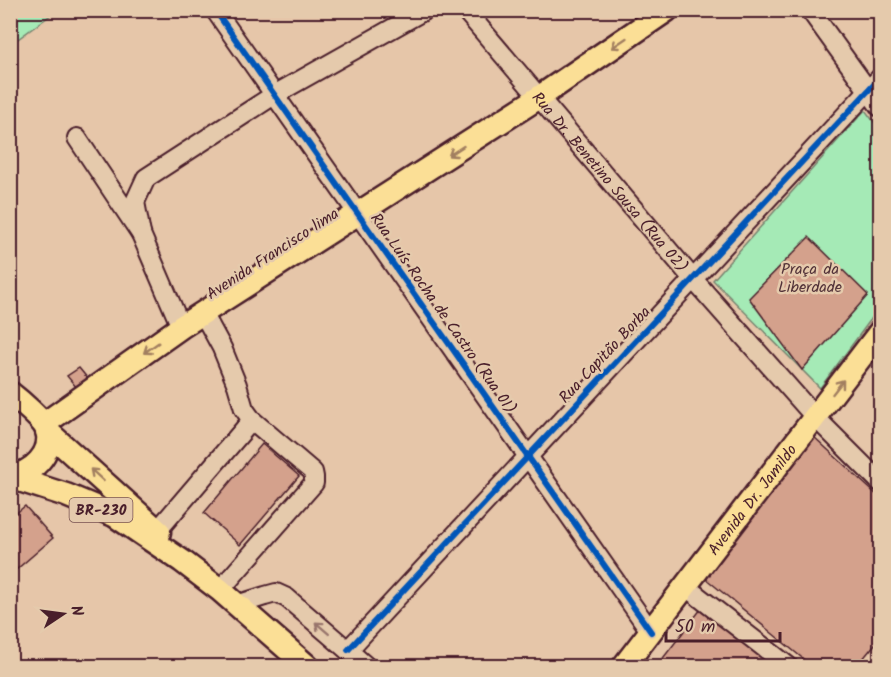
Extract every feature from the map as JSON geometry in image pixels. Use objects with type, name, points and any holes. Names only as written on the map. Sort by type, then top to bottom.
[{"type":"main road","name":"Avenida Francisco lima","points":[[46,427],[181,327],[538,98],[667,10]]},
{"type":"main road","name":"Avenida Dr. Jamildo","points":[[624,666],[880,332]]},
{"type":"main road","name":"BR-230","points":[[13,397],[158,530],[182,561]]},
{"type":"main road","name":"BR-230","points":[[10,477],[29,471],[38,463],[48,442],[46,427]]},
{"type":"main road","name":"BR-230","points":[[10,477],[66,495],[114,515],[182,561],[228,597],[307,666]]},
{"type":"street","name":"Rua Luís Rocha de Castro (Rua 01)","points":[[215,10],[651,632]]},
{"type":"street","points":[[141,234],[135,202],[146,178],[274,95],[425,10]]},
{"type":"street","name":"Rua Dr. Benetino Sousa (Rua 02)","points":[[465,10],[693,279],[815,417],[880,482]]},
{"type":"street","points":[[810,10],[875,84],[880,107]]},
{"type":"street","name":"Rua Capitão Borba","points":[[348,650],[875,84]]},
{"type":"street","points":[[77,138],[141,234],[181,327]]},
{"type":"street","points":[[203,313],[222,348],[244,409],[252,420],[312,472],[314,477],[314,483],[228,597]]},
{"type":"street","points":[[158,530],[252,420]]},
{"type":"street","points":[[686,587],[788,666]]},
{"type":"street","points":[[228,597],[276,594],[287,598],[366,666]]},
{"type":"green space","points":[[11,10],[56,10],[56,11],[11,44]]},
{"type":"green space","name":"Praça da Liberdade","points":[[865,110],[880,130],[880,307],[820,388],[713,280]]},
{"type":"building","points":[[809,237],[868,295],[802,370],[749,298]]},
{"type":"building","points":[[79,368],[88,379],[77,388],[67,376]]},
{"type":"building","points":[[813,436],[880,498],[880,638],[857,666],[812,666],[705,578]]},
{"type":"building","points":[[262,444],[299,476],[240,545],[204,513]]},
{"type":"building","points":[[25,506],[53,538],[10,575],[10,518]]},
{"type":"building","points":[[701,609],[775,666],[657,666]]},
{"type":"cycle path","points":[[215,10],[651,632]]},
{"type":"cycle path","points":[[348,650],[880,78]]}]
